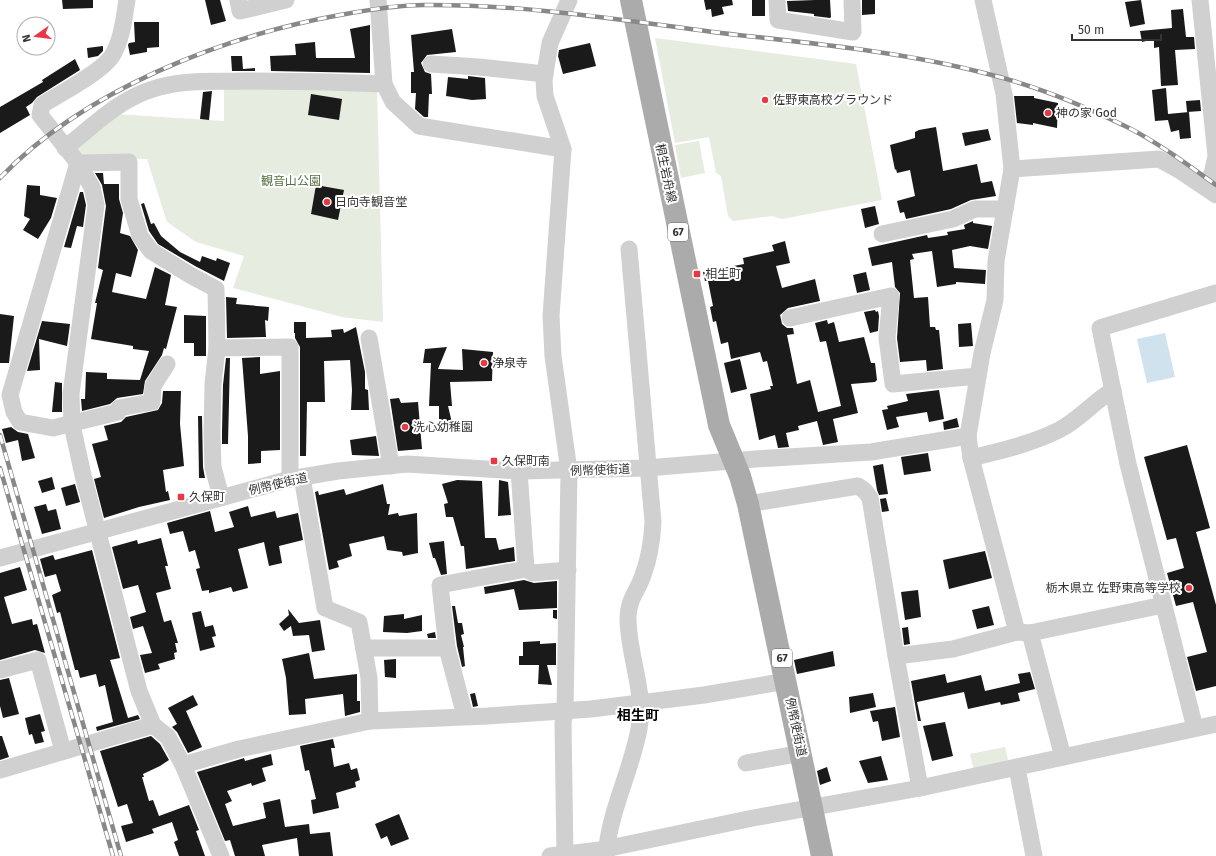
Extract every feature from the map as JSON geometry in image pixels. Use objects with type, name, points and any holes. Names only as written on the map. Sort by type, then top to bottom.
[{"type":"main road","name":"桐生岩舟線","points":[[631,0],[720,425],[734,461]]},
{"type":"main road","name":"例幣使街道","points":[[734,461],[748,504],[787,681],[822,856]]},
{"type":"street","points":[[127,0],[118,43],[112,57],[101,68],[42,105],[40,115],[78,163],[92,187],[96,205],[71,394],[72,425],[83,475],[99,531],[139,691],[153,725],[168,737],[183,765],[221,856]]},
{"type":"street","points":[[238,0],[240,11],[286,0]]},
{"type":"street","points":[[378,0],[384,84],[393,102],[419,126],[563,149]]},
{"type":"street","points":[[569,0],[550,43],[544,74],[545,96],[563,149],[550,316],[553,356],[569,471],[565,711],[563,723],[560,856],[606,852],[812,808],[1017,768],[1216,724]]},
{"type":"street","points":[[777,0],[778,20],[853,32],[852,0]]},
{"type":"street","points":[[983,0],[1004,94],[1012,169],[996,261],[995,300],[978,376],[968,436],[971,458],[1063,757]]},
{"type":"street","points":[[1012,169],[1159,159],[1210,191],[1216,156],[1200,0]]},
{"type":"street","points":[[431,64],[479,67],[544,74]]},
{"type":"street","points":[[66,148],[118,105],[149,90],[162,86],[186,82],[306,81],[384,84]]},
{"type":"street","points":[[78,163],[129,162],[129,199],[140,236],[151,251],[216,289],[217,348],[213,384],[212,432],[213,467],[221,497]]},
{"type":"street","points":[[78,163],[10,395],[14,412],[20,422],[53,428],[72,425],[118,412],[119,408],[152,402],[154,386],[167,364]]},
{"type":"street","points":[[882,234],[953,219],[976,209],[1005,210]]},
{"type":"street","points":[[606,852],[609,833],[639,729],[641,704],[628,617],[630,599],[643,577],[652,548],[653,522],[647,468],[629,249]]},
{"type":"street","points":[[1195,728],[1128,464],[1100,328],[1216,293]]},
{"type":"street","points":[[790,318],[891,296],[887,338],[893,384],[978,376]]},
{"type":"street","points":[[369,338],[390,466]]},
{"type":"street","points":[[217,348],[290,347],[296,478],[324,608],[359,622],[369,678],[370,721]]},
{"type":"street","points":[[971,458],[1017,446],[1059,430],[1077,418],[1099,398],[1113,390]]},
{"type":"street","points":[[734,461],[871,452],[968,436]]},
{"type":"street","name":"例幣使街道","points":[[0,558],[221,497],[296,478],[407,464],[519,471],[569,471],[647,468],[734,461]]},
{"type":"street","points":[[519,471],[526,569]]},
{"type":"street","points":[[748,504],[858,486],[865,491],[870,498],[896,656],[920,788]]},
{"type":"street","points":[[465,716],[447,648],[440,585],[526,569],[533,573],[568,570]]},
{"type":"street","points":[[896,656],[953,649],[1024,632],[1163,605]]},
{"type":"street","points":[[364,648],[447,648]]},
{"type":"street","points":[[0,670],[38,660],[64,751]]},
{"type":"street","points":[[183,765],[239,749],[370,721],[565,711],[641,704],[787,681]]},
{"type":"street","points":[[0,770],[153,725]]},
{"type":"street","points":[[746,763],[802,753]]},
{"type":"street","points":[[1017,768],[1034,856]]},
{"type":"green space","name":"佐野東高校グラウンド","points":[[655,38],[856,64],[882,200],[782,219],[772,216],[733,221],[728,216],[721,176],[716,173],[709,137],[675,143]]},
{"type":"green space","name":"観音山公園","points":[[224,86],[377,88],[383,322],[342,317],[233,288],[244,256],[196,242],[167,222],[147,159],[82,157],[75,145],[114,114],[224,121]]},
{"type":"green space","points":[[699,141],[705,173],[681,178],[675,145]]},
{"type":"green space","points":[[1005,747],[1009,764],[974,771],[970,754]]},
{"type":"water","points":[[1165,333],[1175,377],[1147,383],[1137,339]]},
{"type":"building","points":[[62,0],[93,0],[93,8],[63,9]]},
{"type":"building","points":[[205,0],[220,0],[226,21],[211,25]]},
{"type":"building","points":[[704,0],[732,0],[733,5],[722,7],[724,14],[712,17],[711,9],[706,10]]},
{"type":"building","points":[[752,0],[765,0],[765,16],[752,16]]},
{"type":"building","points":[[830,0],[830,18],[814,16],[814,14],[788,11],[787,1]]},
{"type":"building","points":[[862,0],[875,0],[875,14],[862,15]]},
{"type":"building","points":[[1141,0],[1145,24],[1130,27],[1125,2]]},
{"type":"building","points":[[1183,9],[1186,37],[1194,37],[1195,49],[1175,50],[1178,85],[1161,86],[1159,47],[1154,48],[1154,39],[1142,42],[1140,31],[1172,28],[1171,10]]},
{"type":"building","points":[[134,22],[159,22],[159,47],[147,48],[147,52],[130,55],[128,45],[129,43],[135,42]]},
{"type":"building","points":[[370,25],[370,73],[271,71],[270,56],[296,55],[295,44],[315,42],[316,58],[355,58],[350,29]]},
{"type":"building","points":[[452,29],[456,52],[427,55],[421,63],[425,72],[431,74],[432,94],[429,94],[428,117],[424,117],[415,109],[416,93],[411,93],[411,72],[414,72],[411,35]]},
{"type":"building","points":[[590,43],[596,66],[563,74],[558,56],[559,50]]},
{"type":"building","points":[[103,46],[103,51],[98,56],[88,58],[87,48]]},
{"type":"building","points":[[231,56],[242,56],[243,69],[255,68],[255,71],[232,71]]},
{"type":"building","points":[[75,59],[80,70],[37,97],[26,107],[30,115],[0,133],[0,107],[43,82],[42,80]]},
{"type":"building","points":[[468,76],[485,78],[486,99],[472,100],[446,96],[448,77],[468,79]]},
{"type":"building","points":[[1166,88],[1168,114],[1189,112],[1191,138],[1180,139],[1179,130],[1171,132],[1168,120],[1155,121],[1152,90]]},
{"type":"building","points":[[212,91],[209,120],[200,119],[203,92]]},
{"type":"building","points":[[311,94],[342,99],[339,120],[308,115]]},
{"type":"building","points":[[1014,96],[1034,96],[1034,98],[1058,103],[1057,128],[1033,123],[1033,125],[1017,123]]},
{"type":"building","points":[[1200,100],[1201,111],[1187,112],[1186,101]]},
{"type":"building","points":[[936,127],[943,171],[977,164],[981,183],[992,181],[996,196],[971,200],[951,209],[906,219],[904,212],[900,213],[897,201],[915,196],[910,170],[897,173],[896,169],[895,170],[890,145],[915,138],[915,132],[919,130]]},
{"type":"building","points":[[988,129],[991,140],[965,146],[962,133]]},
{"type":"building","points":[[95,173],[103,173],[104,184],[119,184],[119,199],[123,213],[120,233],[130,236],[138,250],[131,277],[116,273],[112,292],[146,299],[155,267],[171,275],[165,305],[177,307],[166,349],[164,348],[162,355],[145,381],[143,394],[117,398],[110,404],[82,411],[81,399],[85,399],[86,372],[107,373],[107,379],[140,380],[149,351],[133,349],[133,346],[91,339],[97,303],[95,303],[103,270],[98,268],[106,206],[102,185]]},
{"type":"building","points":[[27,185],[40,186],[40,195],[57,198],[51,218],[38,239],[23,230],[30,219],[24,216]]},
{"type":"building","name":"日向寺観音堂","points":[[316,185],[344,190],[338,220],[311,214]]},
{"type":"building","points":[[80,192],[83,192],[86,205],[83,227],[77,226],[71,248],[64,247]]},
{"type":"building","points":[[144,203],[151,224],[154,223],[161,236],[180,252],[200,262],[202,256],[216,261],[217,258],[230,263],[224,281],[158,244],[149,231],[141,204]]},
{"type":"building","points":[[875,206],[879,224],[865,228],[861,209]]},
{"type":"building","points":[[973,221],[973,223],[992,226],[988,249],[970,246],[952,250],[954,268],[986,270],[985,284],[956,282],[956,284],[937,287],[932,251],[912,254],[914,259],[910,260],[914,298],[928,297],[930,327],[935,327],[936,330],[939,330],[943,369],[927,371],[926,360],[900,362],[897,338],[900,293],[895,287],[892,262],[872,266],[868,248],[927,235],[928,238],[948,235],[947,232],[965,229],[964,225]]},
{"type":"building","points":[[785,241],[790,263],[776,266],[782,288],[815,279],[820,301],[788,308],[780,315],[782,324],[787,328],[793,328],[794,334],[787,335],[797,384],[810,380],[818,412],[841,406],[826,341],[820,342],[815,323],[827,320],[828,324],[834,322],[839,342],[864,337],[871,363],[875,363],[877,380],[875,382],[851,384],[858,413],[833,419],[838,442],[823,445],[817,421],[798,426],[799,430],[786,433],[789,447],[778,448],[775,435],[759,440],[750,394],[771,389],[770,386],[773,386],[767,361],[763,362],[760,352],[731,359],[728,342],[721,344],[716,321],[713,322],[710,307],[713,306],[708,281],[705,281],[703,272],[744,264],[743,258],[774,251],[772,245]]},
{"type":"building","points":[[866,272],[870,290],[857,293],[853,275]]},
{"type":"building","points":[[226,297],[237,298],[236,304],[269,307],[268,321],[265,320],[266,337],[227,338]]},
{"type":"building","points":[[875,310],[876,312],[878,311],[879,316],[878,331],[870,333],[864,312]]},
{"type":"building","points":[[0,314],[14,316],[9,363],[0,363]]},
{"type":"building","points":[[184,315],[206,316],[206,356],[194,356],[194,343],[184,343]]},
{"type":"building","points":[[42,321],[70,324],[67,346],[39,339],[40,370],[27,371]]},
{"type":"building","points":[[294,322],[306,322],[306,338],[332,337],[331,330],[343,329],[344,333],[356,327],[365,372],[365,389],[368,390],[369,410],[351,410],[352,390],[350,360],[324,361],[325,402],[307,402],[306,456],[300,456],[300,347],[295,338]]},
{"type":"building","points":[[971,323],[973,346],[959,347],[958,324]]},
{"type":"building","points":[[447,347],[438,369],[463,370],[462,349],[493,352],[492,381],[450,382],[452,406],[448,406],[453,427],[439,426],[439,406],[429,406],[431,363],[423,363],[425,349]]},
{"type":"building","points":[[260,357],[260,374],[280,371],[280,450],[261,451],[261,463],[248,464],[248,436],[242,358]]},
{"type":"building","points":[[226,358],[230,358],[228,444],[222,444],[223,385]]},
{"type":"building","points":[[740,359],[747,389],[731,393],[724,363]]},
{"type":"building","points":[[55,382],[62,383],[62,412],[52,412]]},
{"type":"building","points":[[939,390],[944,419],[929,422],[927,412],[896,417],[899,427],[887,430],[882,410],[888,409],[887,406],[908,401],[906,394]]},
{"type":"building","points":[[163,391],[181,391],[180,424],[184,466],[163,470],[166,492],[168,491],[170,500],[139,507],[104,518],[94,479],[101,477],[92,444],[108,440],[104,426],[121,422],[126,417],[158,410],[162,403]]},
{"type":"building","name":"洗心幼稚園","points":[[399,398],[401,403],[418,402],[422,449],[398,451],[390,399]]},
{"type":"building","points":[[198,416],[202,416],[203,467],[205,478],[199,478]]},
{"type":"building","points":[[957,418],[959,427],[944,430],[943,422]]},
{"type":"building","points":[[11,427],[18,432],[28,434],[35,458],[22,461],[18,440],[6,443],[2,429]]},
{"type":"building","points":[[376,436],[379,456],[352,455],[350,440]]},
{"type":"building","points":[[1187,445],[1210,528],[1196,532],[1216,605],[1216,686],[1196,691],[1187,657],[1207,652],[1193,602],[1176,606],[1167,573],[1184,568],[1176,538],[1167,540],[1144,457]]},
{"type":"building","points":[[928,453],[931,471],[904,475],[901,457]]},
{"type":"building","points":[[883,464],[888,494],[879,495],[873,466]]},
{"type":"building","points":[[52,477],[55,489],[42,493],[38,481]]},
{"type":"building","points":[[457,480],[482,481],[485,538],[496,538],[499,550],[514,547],[515,561],[466,569],[464,546],[461,546],[453,517],[446,517],[444,504],[448,503],[442,484]]},
{"type":"building","points":[[499,480],[508,482],[511,515],[498,516]]},
{"type":"building","points":[[75,484],[80,502],[66,506],[61,488]]},
{"type":"building","points":[[383,484],[387,504],[390,504],[388,515],[398,513],[399,516],[417,513],[418,553],[403,556],[402,552],[387,550],[384,536],[349,544],[352,556],[337,561],[339,567],[329,570],[315,492],[318,491],[319,495],[344,489],[346,495]]},
{"type":"building","points":[[886,498],[889,511],[882,512],[880,499]]},
{"type":"building","points":[[46,504],[48,511],[56,509],[61,529],[42,534],[34,507]]},
{"type":"building","points":[[248,506],[251,517],[275,511],[277,518],[298,513],[303,540],[279,546],[282,563],[269,566],[264,542],[238,549],[248,588],[233,592],[231,587],[209,593],[209,590],[202,591],[196,569],[200,568],[195,550],[189,552],[183,531],[170,534],[167,523],[210,511],[215,532],[234,527],[229,512]]},
{"type":"building","points":[[161,538],[168,566],[165,566],[171,589],[156,593],[164,622],[171,620],[178,643],[175,643],[177,652],[174,653],[175,659],[158,664],[160,669],[145,673],[140,655],[152,653],[143,626],[133,629],[130,617],[146,612],[138,585],[123,589],[112,547],[137,540],[138,544]]},
{"type":"building","points":[[444,541],[447,574],[441,575],[435,558],[433,558],[429,543]]},
{"type":"building","points":[[92,550],[120,658],[110,660],[128,718],[138,715],[140,719],[97,731],[96,727],[113,722],[105,685],[99,687],[96,674],[80,678],[78,670],[75,670],[60,612],[57,613],[52,595],[61,591],[56,574],[45,577],[40,559],[53,555],[55,560]]},
{"type":"building","points":[[985,551],[992,578],[949,589],[943,560]]},
{"type":"building","points":[[20,567],[27,590],[4,597],[12,624],[32,619],[33,625],[37,624],[45,653],[35,650],[0,660],[0,573]]},
{"type":"building","points":[[524,580],[534,583],[557,581],[557,608],[519,610],[514,589],[485,594],[484,587]]},
{"type":"building","points":[[918,590],[921,617],[905,620],[901,592]]},
{"type":"building","points":[[452,606],[455,606],[458,623],[462,623],[464,634],[461,635],[464,647],[465,666],[462,667],[457,646]]},
{"type":"building","points":[[989,606],[994,625],[977,629],[972,610]]},
{"type":"building","points":[[288,609],[299,623],[320,620],[325,650],[312,652],[309,635],[293,636],[291,626],[284,631],[279,624],[289,615]]},
{"type":"building","points":[[553,610],[557,610],[557,619],[553,618]]},
{"type":"building","points":[[201,611],[205,627],[213,625],[216,636],[212,637],[215,647],[200,651],[192,613]]},
{"type":"building","points":[[404,614],[404,619],[422,615],[422,631],[407,633],[383,632],[384,616]]},
{"type":"building","points":[[908,627],[910,644],[904,645],[902,628]]},
{"type":"building","points":[[435,632],[436,638],[428,638],[427,634]]},
{"type":"building","points":[[540,641],[540,644],[556,643],[556,665],[547,665],[552,685],[538,684],[539,665],[519,665],[519,656],[523,656],[523,642]]},
{"type":"building","points":[[833,651],[835,666],[797,674],[794,660]]},
{"type":"building","points":[[309,653],[314,679],[357,674],[357,701],[360,701],[360,712],[345,716],[343,694],[305,699],[306,714],[289,715],[286,678],[282,659]]},
{"type":"building","points":[[396,659],[396,678],[385,677],[384,660]]},
{"type":"building","points":[[1030,672],[1035,689],[1018,693],[1020,701],[1001,705],[1000,702],[968,709],[964,692],[917,702],[921,721],[918,721],[911,681],[945,674],[947,683],[981,675],[985,691],[1020,683],[1018,674]]},
{"type":"building","points":[[9,678],[19,714],[3,718],[0,706],[0,680]]},
{"type":"building","points":[[475,693],[478,706],[473,707],[470,694]]},
{"type":"building","points":[[873,693],[876,707],[850,713],[849,697]]},
{"type":"building","points":[[193,695],[198,705],[186,711],[202,747],[188,753],[177,732],[172,727],[177,724],[168,708]]},
{"type":"building","points":[[895,707],[900,737],[882,741],[878,721],[873,722],[870,711]]},
{"type":"building","points":[[40,714],[45,731],[41,732],[44,742],[35,744],[32,734],[29,735],[25,718]]},
{"type":"building","points":[[945,722],[953,756],[932,761],[923,726]]},
{"type":"building","points":[[0,736],[2,736],[9,757],[0,760]]},
{"type":"building","points":[[151,736],[160,744],[169,760],[143,774],[144,777],[142,777],[149,801],[153,800],[159,816],[189,805],[199,830],[196,831],[205,856],[179,856],[174,842],[178,840],[172,822],[152,829],[154,833],[126,842],[121,826],[133,823],[127,804],[118,807],[100,751]]},
{"type":"building","points":[[333,739],[335,748],[331,748],[334,767],[349,763],[351,770],[357,768],[360,780],[355,782],[356,787],[336,793],[339,808],[313,814],[311,800],[316,799],[309,770],[305,771],[300,746]]},
{"type":"building","points":[[271,754],[273,765],[262,768],[266,781],[252,786],[251,783],[227,791],[232,801],[225,804],[233,826],[266,818],[263,803],[280,799],[285,827],[309,824],[310,834],[330,832],[333,856],[299,856],[297,838],[262,845],[265,856],[235,856],[230,840],[225,841],[197,772],[244,758],[245,761]]},
{"type":"building","points":[[881,756],[888,780],[868,783],[859,761]]},
{"type":"building","points":[[827,767],[831,781],[820,785],[817,771]]},
{"type":"building","points":[[399,814],[409,839],[391,846],[387,836],[381,839],[375,824]]},
{"type":"railway","points":[[0,178],[34,147],[72,118],[114,93],[158,71],[203,53],[249,37],[295,24],[340,15],[403,6],[461,5],[535,10],[610,18],[721,33],[853,48],[952,65],[1021,83],[1094,111],[1152,141],[1216,185]]},
{"type":"railway","points":[[0,435],[121,856]]},
{"type":"railway","points":[[0,468],[113,856]]},
{"type":"place","name":"佐野東高校グラウンド","points":[[765,100]]},
{"type":"place","name":"神の家 God","points":[[1048,113]]},
{"type":"place","name":"日向寺観音堂","points":[[327,202]]},
{"type":"place","name":"相生町","points":[[697,274]]},
{"type":"place","name":"浄泉寺","points":[[484,363]]},
{"type":"place","name":"洗心幼稚園","points":[[405,427]]},
{"type":"place","name":"久保町南","points":[[494,461]]},
{"type":"place","name":"久保町","points":[[181,497]]},
{"type":"place","name":"栃木県立 佐野東高等学校","points":[[1189,588]]},
{"type":"district","name":"相生町","points":[[638,715]]}]
